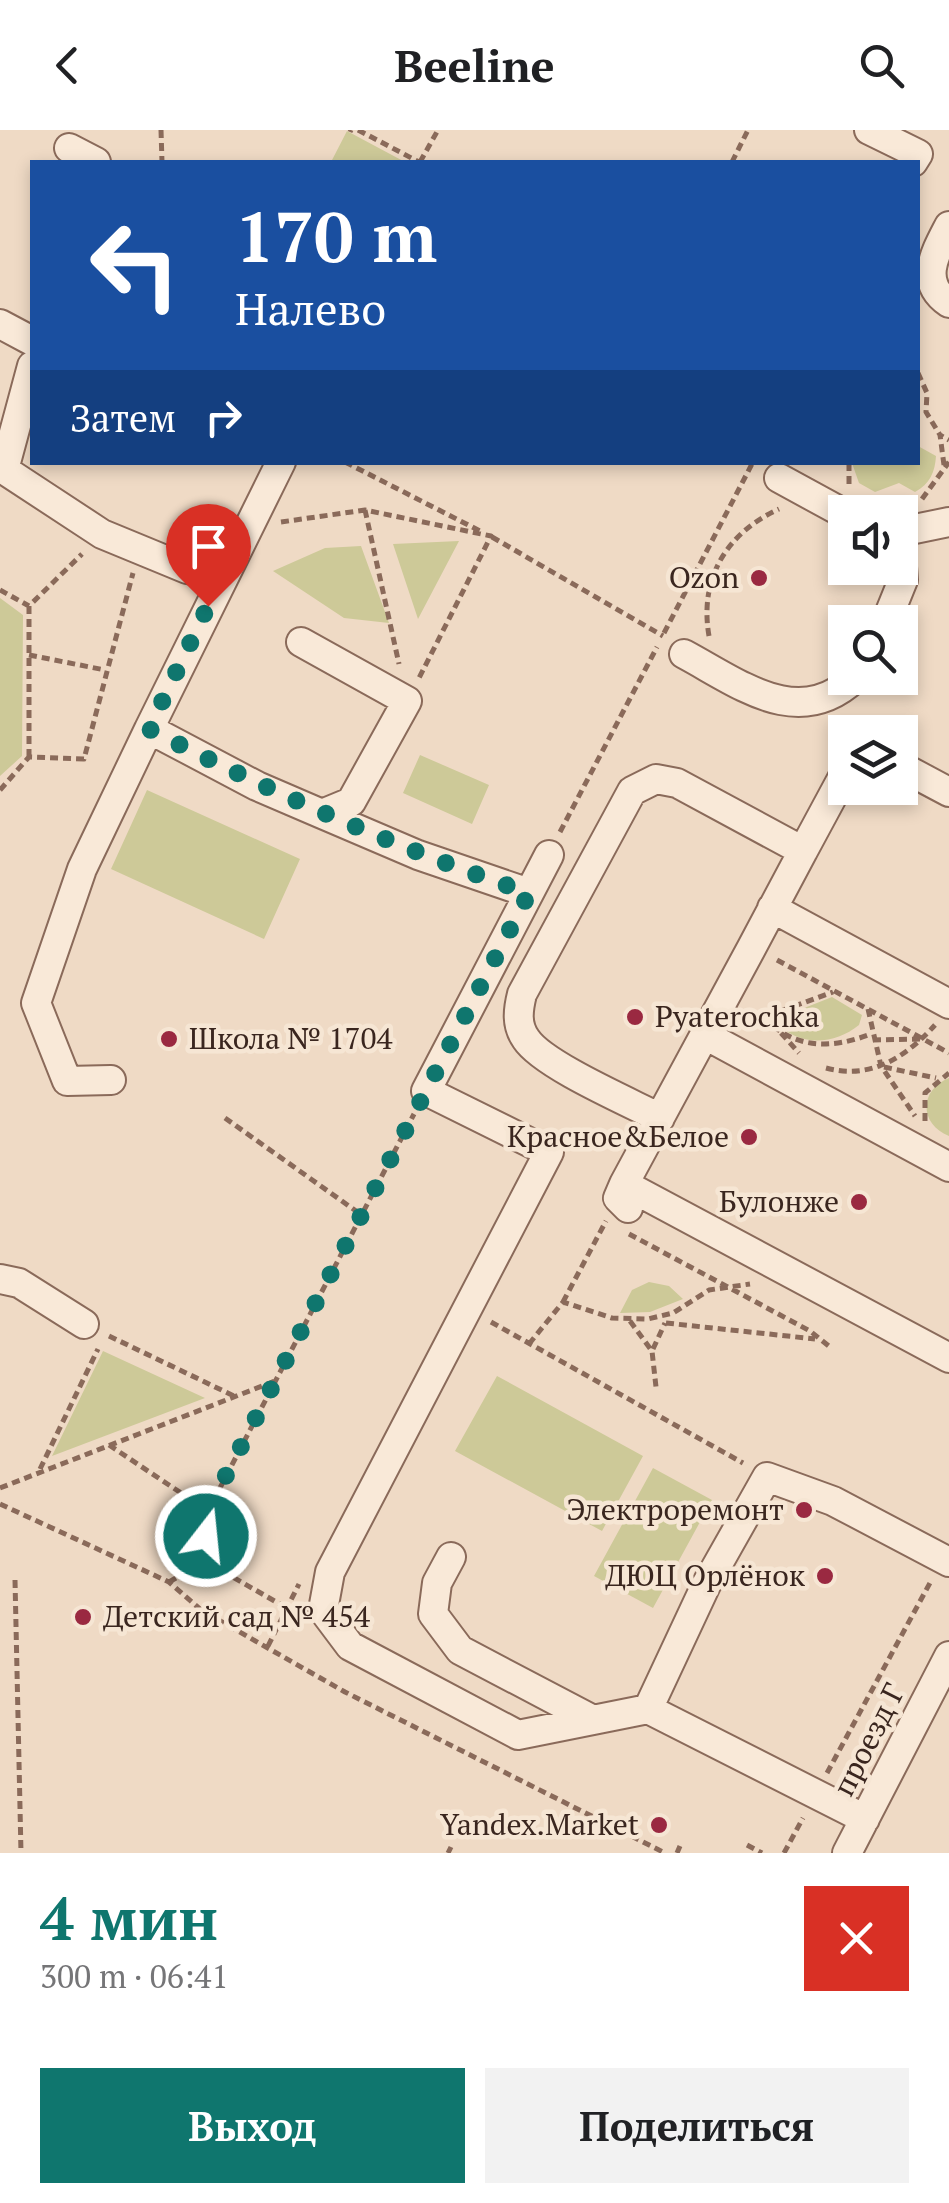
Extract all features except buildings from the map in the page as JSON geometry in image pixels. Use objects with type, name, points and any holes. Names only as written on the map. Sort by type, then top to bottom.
[{"type":"lane","points":[[869,130],[918,154],[914,160]]},
{"type":"lane","points":[[69,148],[92,160]]},
{"type":"lane","points":[[949,226],[930,269],[936,291],[949,304]]},
{"type":"lane","points":[[0,324],[30,340]]},
{"type":"lane","points":[[30,373],[3,466],[102,534],[188,569],[222,576]]},
{"type":"lane","points":[[111,1080],[67,1082],[36,1002],[82,869],[222,576],[280,465]]},
{"type":"lane","points":[[779,478],[828,504]]},
{"type":"lane","points":[[918,530],[949,522]]},
{"type":"lane","points":[[302,642],[407,701],[351,802],[322,814]]},
{"type":"lane","points":[[673,645],[769,700],[796,704],[832,695]]},
{"type":"lane","points":[[149,729],[322,814],[418,855],[529,893]]},
{"type":"lane","points":[[918,776],[949,792]]},
{"type":"lane","points":[[660,1118],[540,1053],[521,1030],[518,1013],[522,994],[632,791],[656,779],[676,783],[803,851]]},
{"type":"lane","points":[[828,805],[766,930],[660,1118],[626,1196],[949,1358]]},
{"type":"lane","points":[[549,854],[426,1091],[548,1152],[330,1572],[323,1610],[350,1646],[518,1734],[648,1709],[865,1819]]},
{"type":"lane","points":[[766,930],[942,1014]]},
{"type":"lane","points":[[707,1036],[949,1167]]},
{"type":"lane","points":[[0,1280],[19,1283],[84,1324]]},
{"type":"lane","points":[[648,1709],[706,1585],[767,1477],[834,1501],[946,1560]]},
{"type":"lane","points":[[451,1557],[437,1583],[433,1614],[460,1650],[594,1720]]},
{"type":"lane","name":"проезд Г","points":[[848,1853],[949,1656]]},
{"type":"path","points":[[161,130],[162,160]]},
{"type":"path","points":[[420,160],[438,130]]},
{"type":"path","points":[[733,160],[748,130]]},
{"type":"path","points":[[353,131],[415,160]]},
{"type":"path","points":[[918,507],[947,463],[940,435],[926,412],[927,393],[920,378]]},
{"type":"path","points":[[920,413],[926,412]]},
{"type":"path","points":[[940,435],[949,440]]},
{"type":"path","points":[[351,465],[491,536],[673,645]]},
{"type":"path","points":[[549,854],[673,645],[752,465]]},
{"type":"path","points":[[719,672],[706,614],[711,575],[720,558],[760,518],[794,504],[828,507]]},
{"type":"path","points":[[248,526],[365,510],[491,536]]},
{"type":"path","points":[[365,510],[407,701]]},
{"type":"path","points":[[0,790],[29,757],[29,606],[102,534]]},
{"type":"path","points":[[407,701],[491,536]]},
{"type":"path","points":[[29,757],[84,759],[140,549]]},
{"type":"path","points":[[0,590],[29,606]]},
{"type":"path","points":[[29,655],[105,670]]},
{"type":"path","points":[[766,930],[835,992],[949,1053]]},
{"type":"path","points":[[707,1036],[835,992]]},
{"type":"path","points":[[868,1009],[881,1066],[897,1096],[932,1132]]},
{"type":"path","points":[[764,1018],[798,1052],[828,1069],[856,1072],[903,1056],[942,1014]]},
{"type":"path","points":[[782,1033],[822,1046],[872,1037],[923,1038]]},
{"type":"path","points":[[881,1066],[903,1074],[939,1077],[949,1073]]},
{"type":"path","points":[[925,1123],[925,1093],[939,1077]]},
{"type":"path","points":[[205,1561],[208,1510],[426,1091]]},
{"type":"path","points":[[225,1118],[363,1216]]},
{"type":"path","points":[[529,1344],[563,1302],[606,1221],[810,1331],[814,1339]]},
{"type":"path","points":[[652,1350],[673,1313],[698,1294],[728,1286]]},
{"type":"path","points":[[563,1302],[628,1320],[673,1313]]},
{"type":"path","points":[[466,1308],[767,1477]]},
{"type":"path","points":[[628,1320],[652,1350],[656,1387]]},
{"type":"path","points":[[666,1323],[814,1339],[830,1348]]},
{"type":"path","points":[[38,1472],[105,1334],[236,1397]]},
{"type":"path","points":[[0,1488],[278,1380]]},
{"type":"path","points":[[109,1446],[208,1510]]},
{"type":"path","points":[[0,1504],[169,1582],[202,1610],[346,1692],[665,1853]]},
{"type":"path","points":[[784,1853],[946,1560]]},
{"type":"path","points":[[169,1582],[205,1561]]},
{"type":"path","points":[[205,1561],[303,1617]]},
{"type":"path","points":[[14,1580],[22,1853]]},
{"type":"path","points":[[267,1647],[287,1607]]},
{"type":"path","points":[[747,1845],[762,1853]]},
{"type":"shaded area","points":[[347,131],[401,160],[332,160]]},
{"type":"shaded area","points":[[920,447],[936,456],[931,477],[915,492],[899,483],[875,492],[859,483],[853,465],[920,465]]},
{"type":"shaded area","points":[[459,541],[418,619],[393,544]]},
{"type":"shaded area","points":[[361,546],[389,623],[344,618],[273,571],[325,548]]},
{"type":"shaded area","points":[[0,598],[23,615],[22,756],[0,776]]},
{"type":"shaded area","points":[[420,755],[489,785],[472,824],[403,793]]},
{"type":"shaded area","points":[[147,790],[300,859],[264,939],[111,869]]},
{"type":"shaded area","points":[[832,997],[862,1015],[859,1025],[838,1037],[804,1039],[774,1020]]},
{"type":"shaded area","points":[[949,1078],[949,1136],[932,1124],[926,1107],[932,1090]]},
{"type":"shaded area","points":[[649,1282],[669,1286],[683,1299],[650,1312],[620,1313],[632,1290]]},
{"type":"shaded area","points":[[103,1351],[205,1398],[52,1456]]},
{"type":"shaded area","points":[[497,1376],[643,1456],[602,1531],[455,1451]]},
{"type":"shaded area","points":[[653,1468],[712,1500],[653,1608],[594,1576]]},
{"type":"place","name":"Ozon","points":[[759,578]]},
{"type":"place","name":"Pyaterochka","points":[[635,1017]]},
{"type":"place","name":"Школа № 1704","points":[[169,1039]]},
{"type":"place","name":"Красное&Белое","points":[[749,1137]]},
{"type":"place","name":"Булонже","points":[[859,1202]]},
{"type":"place","name":"Электроремонт","points":[[804,1510]]},
{"type":"place","name":"ДЮЦ Орлёнок","points":[[825,1576]]},
{"type":"place","name":"Детский сад № 454","points":[[83,1617]]},
{"type":"place","name":"Yandex.Market","points":[[659,1825]]},
{"type":"route","points":[[206,1536],[208,1510],[529,893],[418,855],[257,786],[149,729],[208,606]]}]
